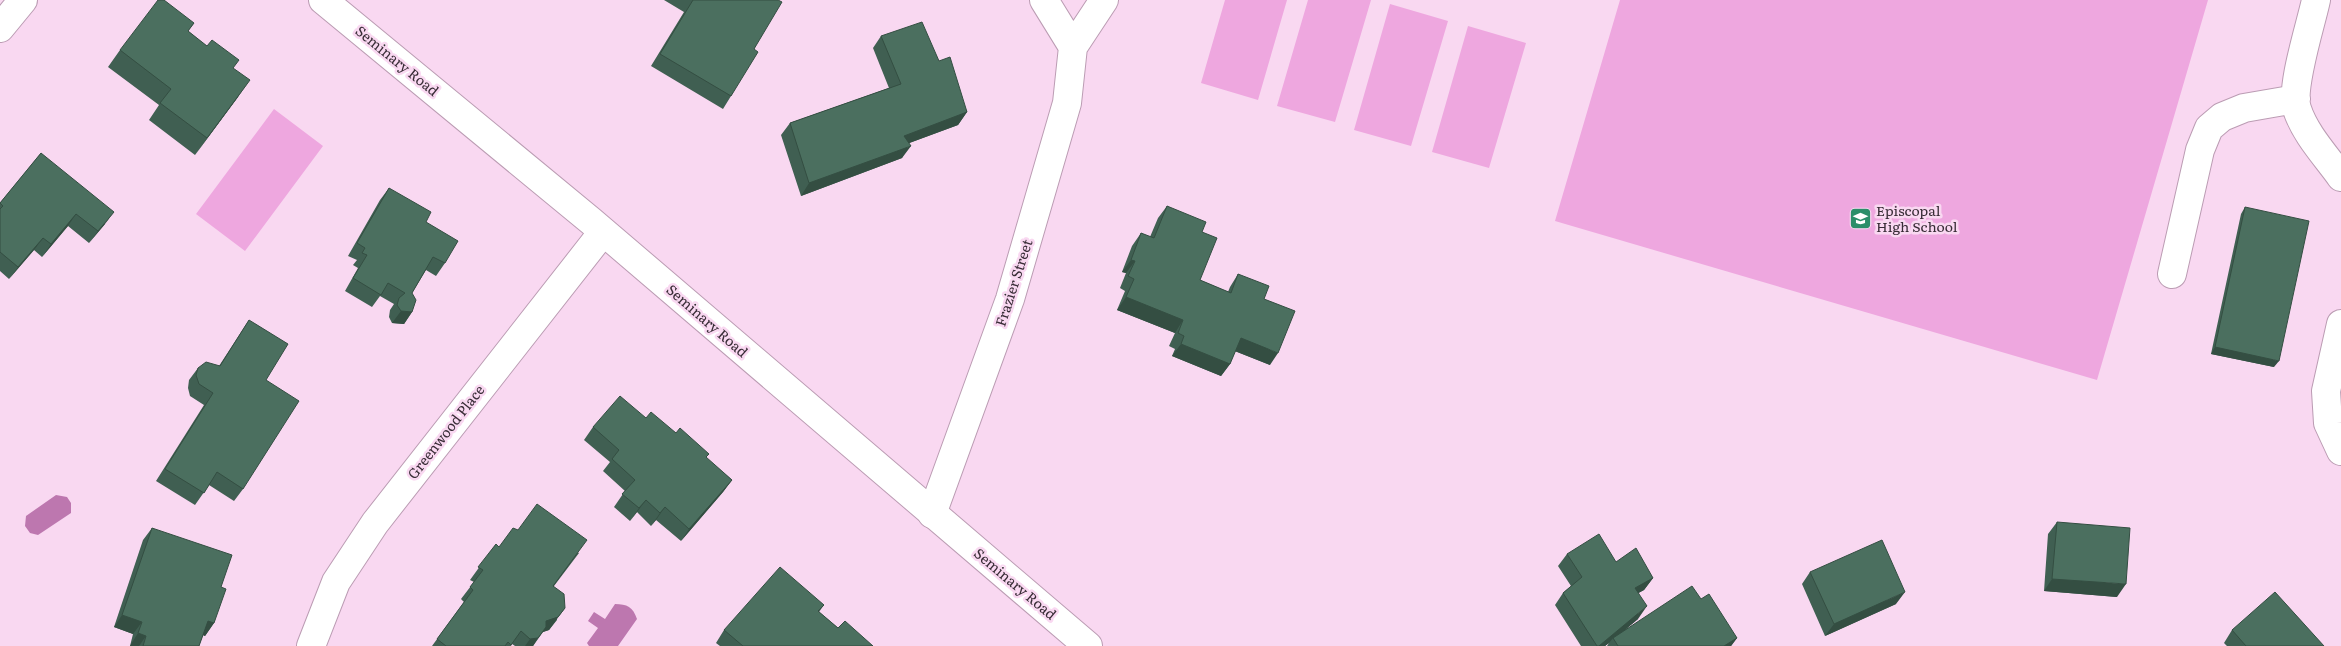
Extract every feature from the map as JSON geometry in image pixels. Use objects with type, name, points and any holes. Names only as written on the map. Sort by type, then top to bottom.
[{"type":"street","points":[[0,28],[23,0]]},
{"type":"street","name":"Seminary Road","points":[[322,0],[603,232],[1088,646]]},
{"type":"street","points":[[1044,0],[1073,47],[1104,0]]},
{"type":"street","points":[[2316,0],[2297,83],[2297,109],[2309,132],[2341,177]]},
{"type":"street","name":"Frazier Street","points":[[932,514],[1018,270],[1067,103],[1073,47]]},
{"type":"street","points":[[2172,274],[2200,150],[2209,128],[2222,117],[2244,108],[2296,99]]},
{"type":"street","name":"Greenwood Place","points":[[311,646],[336,582],[375,523],[603,232]]},
{"type":"street","points":[[2341,324],[2326,391],[2328,423],[2341,451]]},
{"type":"shaded area","points":[[1225,0],[1287,0],[1258,100],[1201,83]]},
{"type":"shaded area","points":[[1308,0],[1371,0],[1335,122],[1277,106]]},
{"type":"shaded area","points":[[1620,0],[2208,0],[2097,380],[1555,221]]},
{"type":"shaded area","points":[[1390,4],[1448,21],[1411,146],[1354,130]]},
{"type":"shaded area","points":[[1468,26],[1526,43],[1489,168],[1432,152]]},
{"type":"shaded area","points":[[274,109],[323,146],[245,251],[196,214]]},
{"type":"shaded area","points":[[56,495],[67,497],[71,503],[71,513],[38,535],[30,533],[25,526],[26,516]]},
{"type":"shaded area","points":[[615,604],[629,607],[637,619],[618,646],[589,646],[587,643],[598,628],[588,621],[594,612],[605,619]]},
{"type":"building","points":[[158,0],[164,0],[194,23],[188,31],[207,46],[212,40],[239,60],[233,68],[250,80],[207,138],[160,103],[171,89],[120,50]]},
{"type":"building","points":[[693,0],[778,0],[782,2],[754,49],[758,52],[731,96],[660,54]]},
{"type":"building","points":[[922,22],[939,61],[950,57],[967,112],[904,136],[911,146],[809,183],[790,123],[901,84],[881,36]]},
{"type":"building","points":[[41,153],[114,212],[98,231],[76,214],[51,244],[43,238],[18,267],[0,252],[0,209],[3,206],[0,203]]},
{"type":"building","points":[[389,188],[431,212],[426,222],[458,241],[445,263],[433,257],[412,293],[416,300],[412,312],[401,311],[397,305],[399,298],[405,293],[388,283],[381,295],[353,278],[367,255],[362,253],[365,248],[357,243]]},
{"type":"building","points":[[1167,206],[1206,222],[1202,232],[1217,238],[1200,280],[1231,293],[1238,274],[1269,286],[1264,299],[1295,311],[1278,353],[1241,338],[1230,364],[1181,344],[1184,336],[1178,333],[1183,320],[1126,297],[1134,279],[1128,276],[1135,261],[1131,260],[1141,233],[1154,238]]},
{"type":"building","points":[[2245,207],[2309,221],[2279,361],[2215,347]]},
{"type":"building","points":[[249,320],[288,344],[266,380],[299,401],[243,489],[217,472],[204,493],[165,469],[213,393],[199,384],[196,375],[198,368],[206,362],[220,366]]},
{"type":"building","points":[[620,396],[646,418],[651,412],[676,433],[680,428],[709,454],[706,457],[732,480],[689,529],[665,507],[660,513],[646,500],[639,508],[622,494],[635,480],[612,459],[619,450],[593,427]]},
{"type":"building","points":[[537,504],[587,540],[553,586],[564,594],[565,608],[558,617],[546,621],[546,627],[538,638],[530,639],[521,631],[511,645],[508,642],[505,646],[446,646],[437,639],[473,590],[470,587],[483,570],[478,567],[496,544],[499,547],[513,528],[518,530]]},
{"type":"building","points":[[2057,522],[2130,528],[2126,584],[2052,579]]},
{"type":"building","points":[[152,528],[232,555],[221,587],[226,589],[214,623],[208,621],[199,646],[143,646],[146,636],[138,633],[142,622],[122,615]]},
{"type":"building","points":[[1599,534],[1616,562],[1636,548],[1653,578],[1635,588],[1647,606],[1597,646],[1563,593],[1582,577],[1567,554]]},
{"type":"building","points":[[1882,540],[1905,592],[1834,624],[1810,572]]},
{"type":"building","points":[[780,567],[824,605],[818,611],[838,628],[845,621],[873,646],[743,646],[724,630]]},
{"type":"building","points":[[1692,586],[1701,599],[1709,594],[1737,638],[1724,646],[1618,646],[1613,638]]},
{"type":"building","points":[[2275,592],[2324,646],[2246,646],[2232,630]]},
{"type":"place","name":"Episcopal High School","points":[[1860,219]]}]
